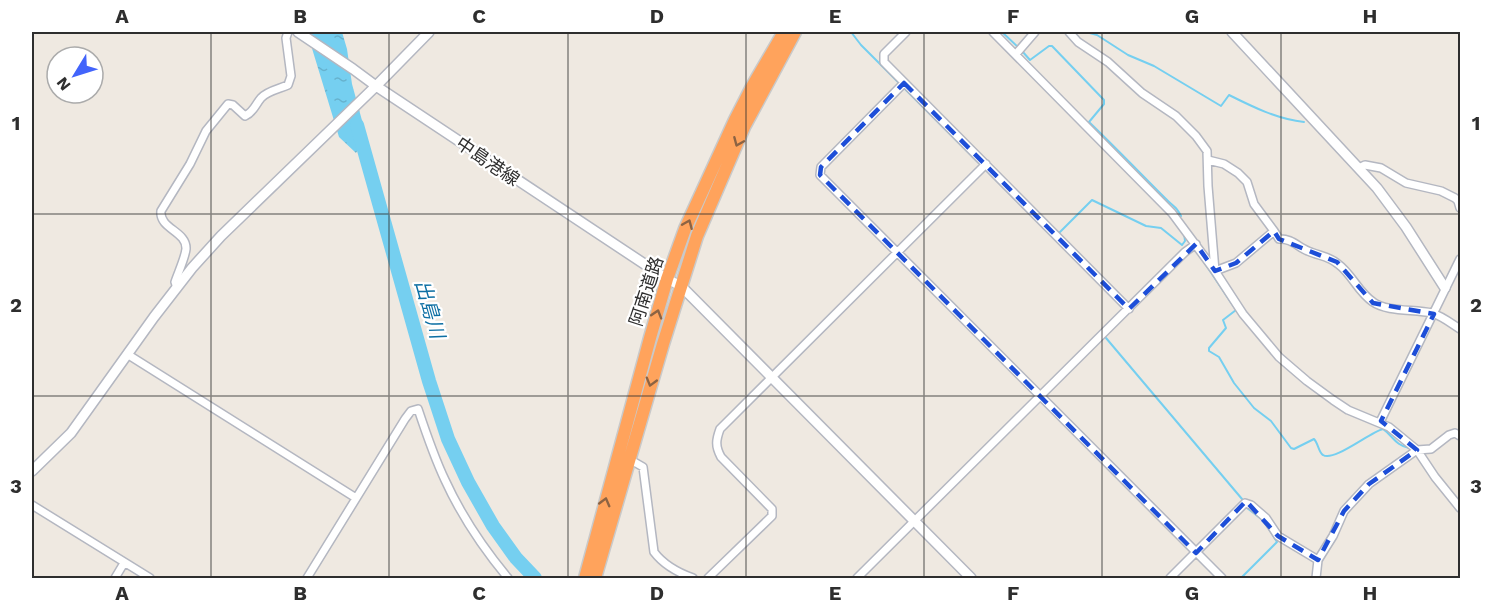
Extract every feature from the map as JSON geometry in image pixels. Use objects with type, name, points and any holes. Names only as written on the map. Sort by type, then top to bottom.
[{"type":"highway","points":[[759,87],[778,32]]},
{"type":"highway","name":"阿南道路","points":[[595,579],[681,286],[702,225],[784,32]]},
{"type":"highway","name":"阿南道路","points":[[585,579],[634,393],[667,279],[685,229],[735,120],[795,32]]},
{"type":"highway","points":[[759,87],[804,32]]},
{"type":"street","points":[[177,288],[175,282],[186,250],[185,242],[164,223],[160,217],[161,211],[190,164],[206,131],[228,104],[233,105],[245,116],[249,115],[266,94],[288,85],[291,76],[286,38],[288,32]]},
{"type":"street","points":[[32,471],[71,433],[177,288],[221,236],[429,32]]},
{"type":"street","points":[[906,32],[884,54],[884,62],[903,85],[1129,309]]},
{"type":"street","points":[[993,32],[1019,52],[1172,213],[1215,271],[1243,314],[1280,357],[1306,381],[1341,405],[1365,418],[1389,427],[1417,450],[1435,477],[1461,508]]},
{"type":"street","points":[[1019,52],[1035,32]]},
{"type":"street","points":[[1069,32],[1078,42],[1108,62],[1142,93],[1176,116],[1207,151],[1215,271]]},
{"type":"street","points":[[1233,32],[1359,168],[1406,227],[1445,288]]},
{"type":"street","name":"中島港線","points":[[300,33],[376,86],[667,279],[681,286],[971,579]]},
{"type":"street","points":[[903,85],[821,167],[820,175],[1222,579]]},
{"type":"street","points":[[1208,160],[1224,164],[1247,182],[1254,204],[1279,239],[1284,238],[1308,251],[1337,262],[1373,303],[1383,307],[1434,314],[1461,329]]},
{"type":"street","points":[[1359,168],[1365,165],[1381,168],[1406,183],[1442,191],[1455,198],[1461,208]]},
{"type":"street","points":[[708,579],[772,516],[772,509],[721,457],[716,449],[720,429],[984,166]]},
{"type":"street","points":[[1215,271],[1236,263],[1274,231]]},
{"type":"street","points":[[857,579],[1039,396],[1185,252],[1196,244]]},
{"type":"street","points":[[1380,422],[1461,258]]},
{"type":"street","points":[[127,354],[356,498]]},
{"type":"street","points":[[307,579],[405,419],[411,411],[418,409],[445,481],[455,500],[488,553],[508,579]]},
{"type":"street","points":[[1316,579],[1318,560],[1333,536],[1344,511],[1369,484],[1417,450],[1431,448],[1455,433],[1461,436]]},
{"type":"street","points":[[629,459],[643,467],[654,552],[659,559],[693,579]]},
{"type":"street","points":[[1170,579],[1245,503],[1251,505],[1266,518],[1278,536],[1318,560]]},
{"type":"street","points":[[32,505],[150,579]]},
{"type":"street","points":[[115,579],[124,562]]},
{"type":"highlighted area","points":[[904,83],[1129,309],[1196,244],[1215,271],[1236,263],[1274,231],[1279,239],[1337,262],[1373,303],[1434,314],[1381,421],[1417,450],[1369,484],[1344,511],[1318,560],[1278,536],[1246,501],[1196,553],[820,175],[821,167]]},
{"type":"water","points":[[307,32],[342,32],[352,84],[366,135],[356,153],[339,137]]},
{"type":"waterway","points":[[851,32],[861,45],[1116,300]]},
{"type":"waterway","points":[[1002,32],[1018,47]]},
{"type":"waterway","points":[[1086,32],[1097,35],[1128,55],[1154,66],[1221,106],[1229,95],[1275,115],[1304,122]]},
{"type":"waterway","points":[[1022,51],[1030,60],[1052,46],[1104,100],[1104,104],[1089,122],[1176,208],[1181,216]]},
{"type":"waterway","name":"出島川","points":[[357,125],[429,381],[448,439],[468,482],[493,526],[516,558],[535,578]]},
{"type":"waterway","points":[[1059,233],[1092,200],[1146,226],[1161,228],[1182,245],[1185,241],[1184,233]]},
{"type":"waterway","points":[[1202,259],[1236,310],[1223,320],[1226,328],[1209,351],[1219,357],[1234,383],[1254,408],[1271,421],[1291,448],[1294,449],[1314,439],[1322,454],[1328,456],[1343,451],[1383,429],[1398,443],[1409,448]]},
{"type":"waterway","points":[[1106,338],[1242,499]]},
{"type":"waterway","points":[[1241,578],[1277,542],[1264,521],[1247,508]]}]
